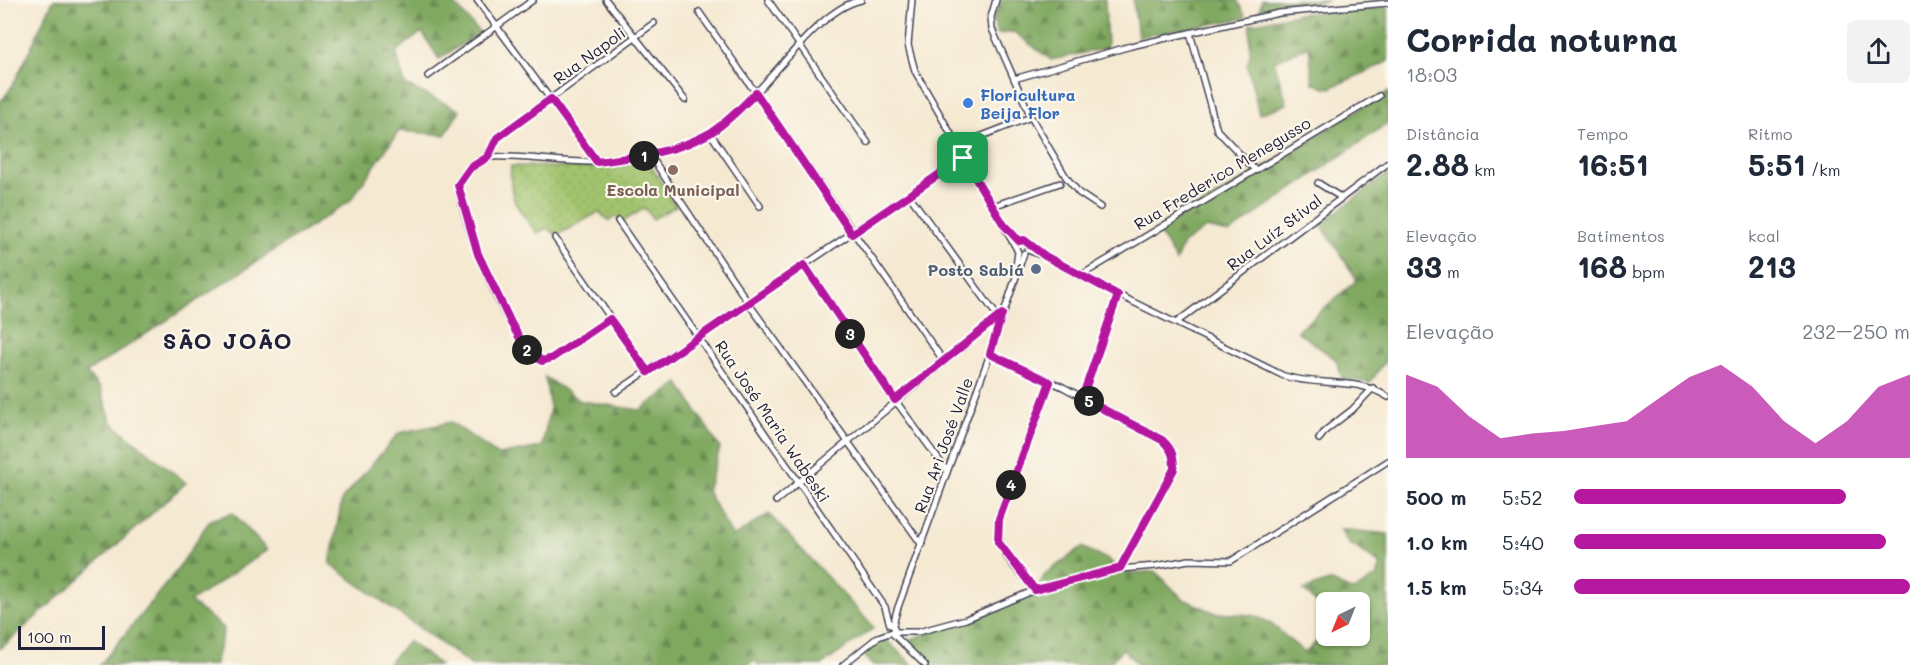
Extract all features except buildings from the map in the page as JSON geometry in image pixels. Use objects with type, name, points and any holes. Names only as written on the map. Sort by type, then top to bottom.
[{"type":"street","points":[[477,0],[597,162]]},
{"type":"street","points":[[428,76],[532,0]]},
{"type":"street","points":[[606,0],[685,100]]},
{"type":"street","points":[[768,0],[868,143]]},
{"type":"street","points":[[488,157],[597,162],[650,155],[683,145],[710,133],[756,93],[820,25],[849,1],[861,0]]},
{"type":"street","points":[[912,0],[908,45],[915,71],[963,158],[1004,225],[1022,247],[1045,256],[1080,276],[1284,376],[1303,382],[1351,383],[1373,388],[1388,398]]},
{"type":"street","points":[[996,0],[991,17],[992,29],[1031,117],[1072,187],[1100,207]]},
{"type":"street","points":[[1014,79],[1131,46],[1279,13],[1388,3]]},
{"type":"street","points":[[699,12],[942,360]]},
{"type":"street","name":"Rua Napoli","points":[[610,319],[552,358],[542,361],[526,349],[478,254],[458,185],[470,168],[488,157],[497,138],[654,23]]},
{"type":"street","points":[[1190,33],[1217,130],[1254,169]]},
{"type":"street","name":"Rua Frederico Menegusso","points":[[1080,276],[1254,169],[1379,96]]},
{"type":"street","points":[[956,146],[1031,117]]},
{"type":"street","points":[[710,133],[760,206]]},
{"type":"street","points":[[650,155],[749,304],[846,443],[922,545]]},
{"type":"street","points":[[616,392],[700,338],[963,158]]},
{"type":"street","name":"Rua Luíz Stival","points":[[1177,322],[1388,163]]},
{"type":"street","points":[[993,206],[1060,183]]},
{"type":"street","points":[[1318,183],[1342,198]]},
{"type":"street","points":[[776,501],[800,484],[942,360],[1000,315],[909,195]]},
{"type":"street","name":"Rua José Maria Wabeski","points":[[618,221],[885,607],[892,629]]},
{"type":"street","points":[[555,238],[648,372]]},
{"type":"street","name":"Rua Ari José Valle","points":[[892,629],[990,354],[1022,247]]},
{"type":"street","points":[[804,265],[895,400],[947,471]]},
{"type":"street","points":[[1082,398],[1118,295]]},
{"type":"street","points":[[990,354],[1082,398],[1162,440],[1171,448],[1174,469],[1120,568]]},
{"type":"street","points":[[1035,590],[1006,556],[998,542],[997,530],[999,519],[1050,382]]},
{"type":"street","points":[[1319,439],[1373,388]]},
{"type":"street","points":[[892,629],[902,633],[966,619],[1035,590],[1120,568],[1156,566],[1189,560],[1231,561],[1388,461]]},
{"type":"street","points":[[885,607],[897,610]]},
{"type":"street","points":[[892,629],[925,665]]},
{"type":"street","points":[[843,665],[892,629]]},
{"type":"street","points":[[901,641],[902,633]]},
{"type":"green space","points":[[54,0],[451,0],[480,33],[439,59],[422,32],[396,52],[405,85],[460,110],[445,135],[399,131],[350,201],[86,373],[100,388],[112,423],[186,483],[0,649],[0,101],[13,85]]},
{"type":"green space","points":[[1002,0],[1105,0],[1107,48],[1051,60],[1014,32],[998,34],[993,20]]},
{"type":"green space","points":[[1133,0],[1237,0],[1246,18],[1138,37]]},
{"type":"green space","points":[[1262,0],[1326,0],[1327,1],[1259,12]]},
{"type":"green space","points":[[1388,7],[1388,62],[1330,88],[1313,84],[1309,46],[1274,61],[1287,104],[1259,114],[1247,64],[1250,55],[1250,24],[1297,14]]},
{"type":"green space","points":[[1388,92],[1388,123],[1229,233],[1206,228],[1183,244],[1176,261],[1158,231]]},
{"type":"green space","points":[[648,161],[676,206],[653,219],[645,208],[622,222],[616,216],[609,221],[599,212],[557,235],[547,228],[537,233],[519,210],[511,187],[511,166],[614,168]]},
{"type":"green space","points":[[1388,173],[1388,357],[1370,383],[1342,378],[1336,360],[1297,331],[1357,280],[1321,224]]},
{"type":"green space","points":[[545,377],[581,401],[640,410],[679,383],[720,448],[707,491],[733,537],[769,514],[874,628],[822,665],[759,665],[754,660],[748,665],[471,665],[330,564],[342,499],[399,433],[451,422],[498,455],[542,447],[550,408]]},
{"type":"green space","points":[[233,513],[267,550],[190,602],[224,628],[215,665],[100,665],[178,569],[210,520]]},
{"type":"green space","points":[[1340,529],[1388,534],[1388,661],[1385,665],[1138,665],[1123,649],[1108,665],[930,665],[912,646],[910,639],[973,620],[1036,592],[1045,574],[1082,547],[1111,561],[1118,574],[1155,571],[1183,599],[1216,613],[1253,615],[1270,623],[1305,653],[1316,642],[1316,646],[1370,646],[1370,592],[1316,592],[1316,602],[1303,590],[1329,581],[1354,591],[1378,575],[1380,564],[1347,542]]},
{"type":"green space","points":[[883,637],[913,665],[873,665],[862,654]]},
{"type":"green space","points":[[408,641],[440,665],[387,665]]},
{"type":"place","name":"Floricultura Beija Flor","points":[[968,103]]},
{"type":"place","name":"Escola Municipal","points":[[673,170]]},
{"type":"place","name":"Posto Sabiá","points":[[1036,269]]},
{"type":"district","name":"SÃO JOÃO","points":[[228,340]]},
{"type":"route","points":[[756,93],[852,234],[963,158],[1004,225],[1019,241],[1024,240],[1045,256],[1118,295],[1082,398],[1162,440],[1171,448],[1174,459],[1174,469],[1120,568],[1035,590],[1006,556],[998,542],[999,519],[1050,382],[990,354],[1002,314],[895,400],[804,265],[648,372],[610,319],[552,358],[542,361],[526,349],[478,254],[458,185],[460,178],[470,168],[488,157],[497,138],[551,99],[597,162],[650,155],[683,145],[710,133],[756,93]]}]
